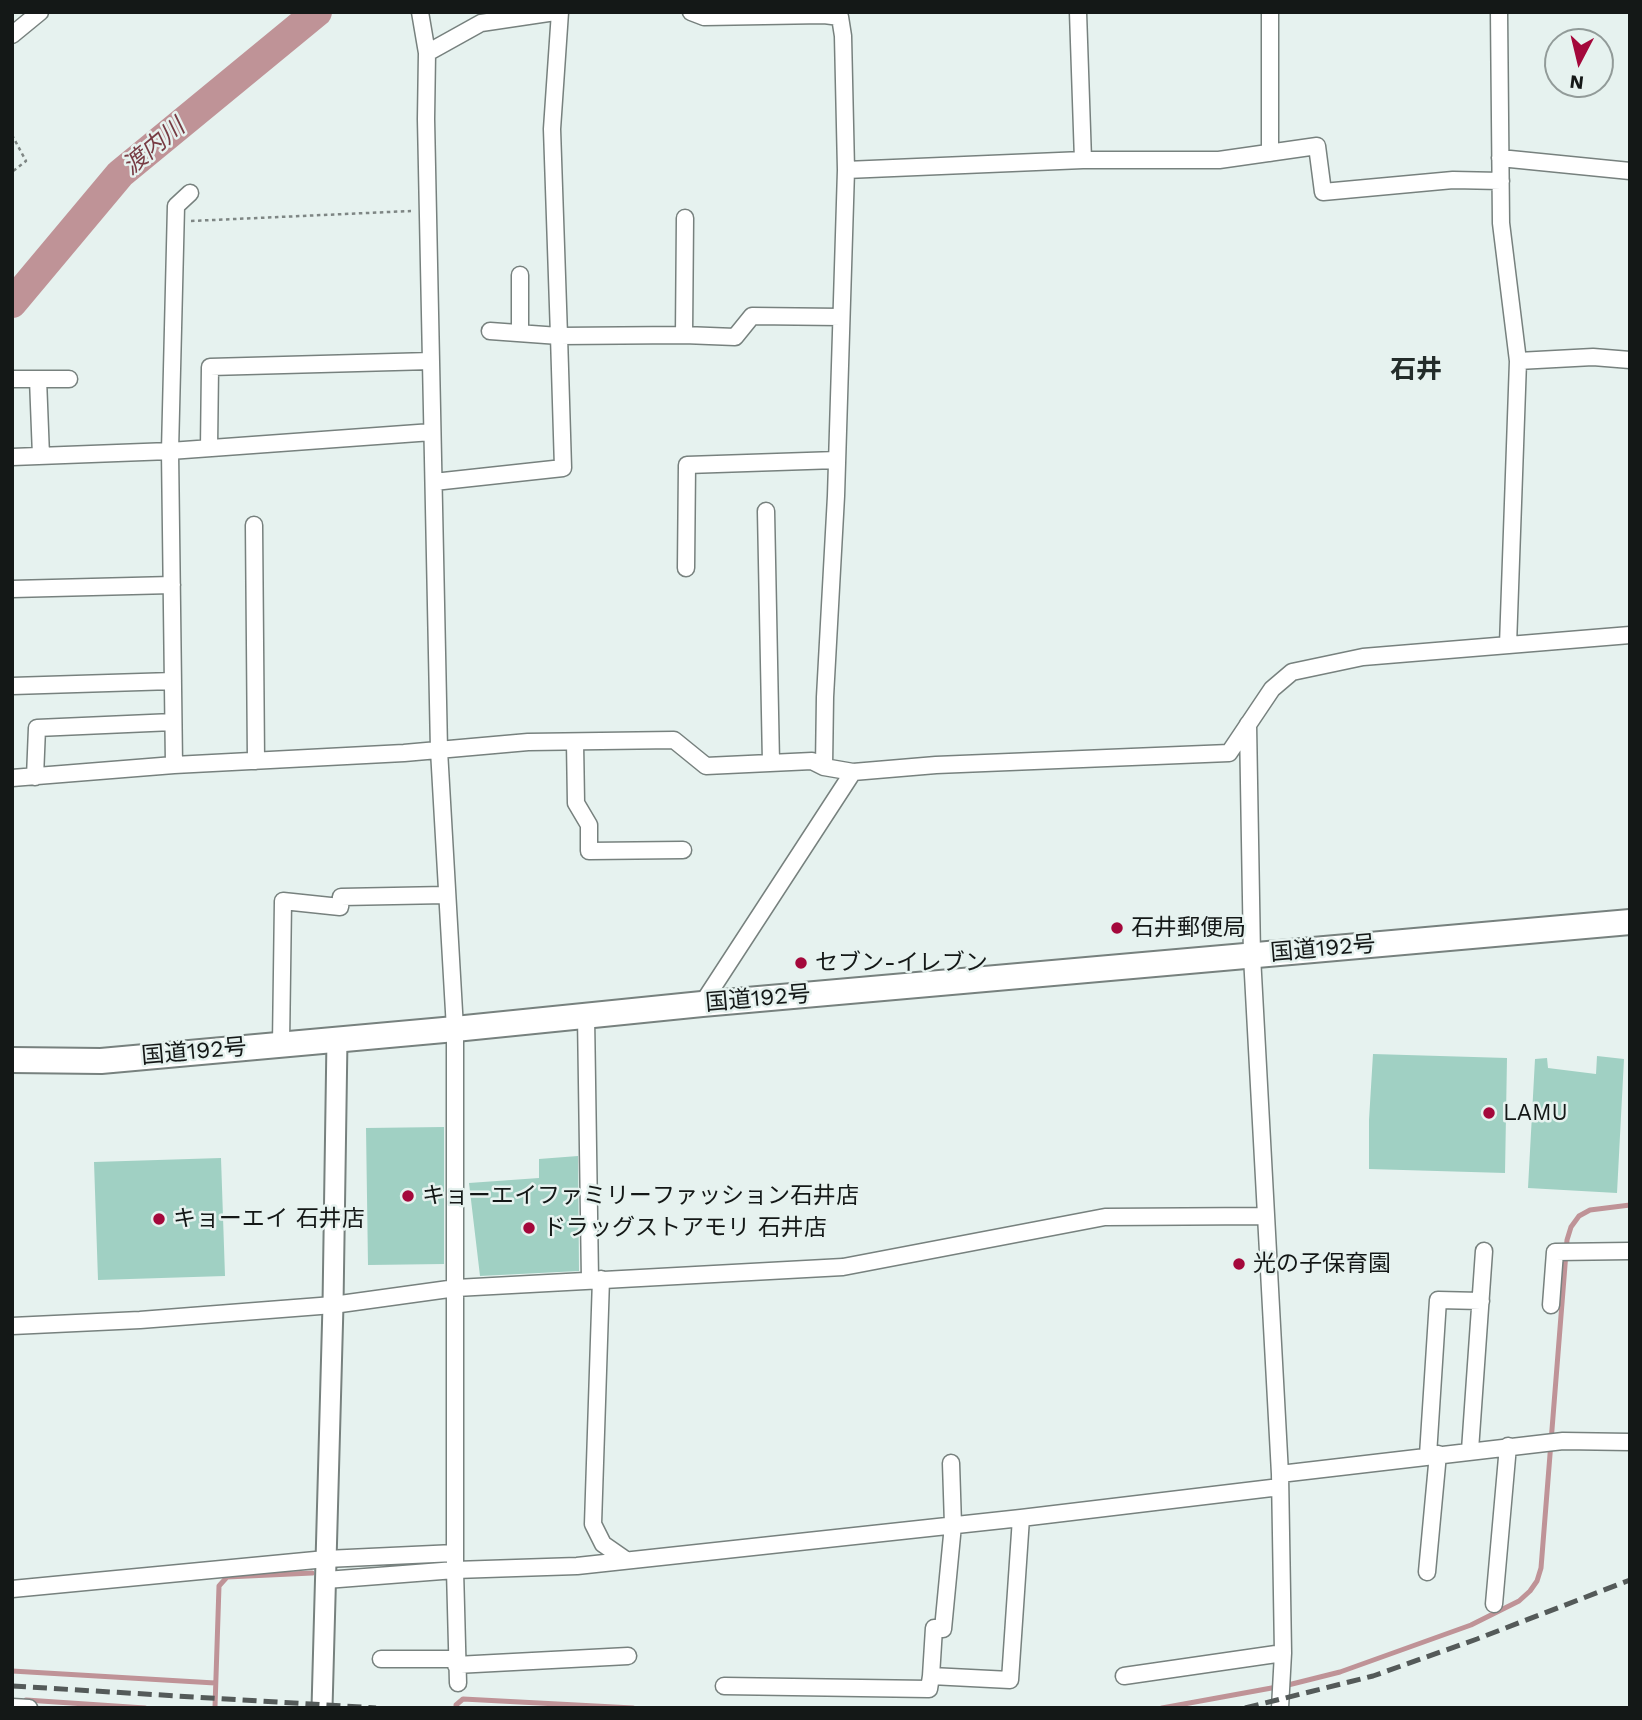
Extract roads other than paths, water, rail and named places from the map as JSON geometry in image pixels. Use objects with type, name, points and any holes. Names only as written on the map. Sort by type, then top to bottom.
[{"type":"highway","name":"国道192号","points":[[12,1060],[101,1061],[702,1004],[1630,922]]},
{"type":"street","points":[[12,34],[40,12]]},
{"type":"street","points":[[420,12],[427,53],[439,750],[455,1029],[457,1683]]},
{"type":"street","points":[[427,53],[481,23],[557,12],[552,129],[563,468],[434,482]]},
{"type":"street","points":[[691,12],[704,17],[839,15],[843,36],[846,170],[824,766]]},
{"type":"street","points":[[1077,12],[1083,160]]},
{"type":"street","points":[[1270,12],[1270,153]]},
{"type":"street","points":[[1499,12],[1501,223],[1518,361],[1508,645]]},
{"type":"street","points":[[846,170],[1083,160],[1219,160],[1317,146],[1323,192],[1453,180],[1501,181]]},
{"type":"street","points":[[1500,158],[1630,171]]},
{"type":"street","points":[[174,765],[170,451],[175,222],[176,206],[190,193]]},
{"type":"street","points":[[684,335],[685,218]]},
{"type":"street","points":[[520,275],[520,333]]},
{"type":"street","points":[[490,331],[559,336],[735,337],[752,316],[841,317]]},
{"type":"street","points":[[1518,361],[1582,357],[1630,360]]},
{"type":"street","points":[[209,448],[210,366],[431,361]]},
{"type":"street","points":[[12,379],[69,379]]},
{"type":"street","points":[[38,379],[41,456]]},
{"type":"street","points":[[12,457],[170,451],[432,432]]},
{"type":"street","points":[[686,568],[687,465],[837,460]]},
{"type":"street","points":[[766,511],[771,763]]},
{"type":"street","points":[[254,525],[256,761]]},
{"type":"street","points":[[12,589],[172,585]]},
{"type":"street","points":[[12,778],[528,742],[674,740],[706,766],[812,761],[853,772],[936,765],[1229,753],[1272,689],[1292,672],[1363,657],[1630,635]]},
{"type":"street","points":[[12,686],[173,681]]},
{"type":"street","points":[[35,776],[37,728],[173,722]]},
{"type":"street","points":[[1248,724],[1252,956],[1280,1481],[1283,1653],[1280,1708]]},
{"type":"street","points":[[575,742],[576,803],[589,825],[589,851],[683,850]]},
{"type":"street","points":[[702,1004],[853,772]]},
{"type":"street","points":[[281,1044],[283,901],[340,907],[341,897],[446,895]]},
{"type":"street","points":[[586,1016],[595,1280],[593,1524],[603,1544],[626,1560]]},
{"type":"street","points":[[322,1708],[337,1039]]},
{"type":"street","points":[[12,1326],[140,1320],[333,1305],[456,1288],[843,1267],[1105,1217],[1265,1216]]},
{"type":"street","points":[[1470,1450],[1484,1251]]},
{"type":"street","points":[[1550,1306],[1555,1252],[1630,1251]]},
{"type":"street","points":[[1427,1572],[1438,1300],[1481,1301]]},
{"type":"street","points":[[326,1580],[455,1570],[577,1566],[1021,1518],[1280,1481],[1470,1450],[1550,1442],[1630,1442]]},
{"type":"street","points":[[1494,1604],[1508,1446]]},
{"type":"street","points":[[724,1686],[929,1689],[934,1628],[943,1629],[953,1525],[951,1464]]},
{"type":"street","points":[[931,1676],[1010,1680],[1021,1518]]},
{"type":"street","points":[[12,1589],[326,1559],[455,1553]]},
{"type":"street","points":[[1124,1676],[1283,1653]]},
{"type":"street","points":[[381,1659],[456,1662],[628,1656]]},
{"type":"street","points":[[12,1707],[29,1708]]},
{"type":"waterway","name":"渡内川","points":[[12,303],[120,174],[317,12]]},
{"type":"waterway","points":[[1162,1708],[1288,1685],[1340,1672],[1471,1625],[1519,1601],[1530,1591],[1541,1568],[1567,1240],[1571,1227],[1579,1216],[1590,1210],[1630,1205]]},
{"type":"waterway","points":[[215,1707],[219,1586],[227,1577],[312,1573]]},
{"type":"waterway","points":[[12,1671],[215,1683]]},
{"type":"waterway","points":[[456,1708],[463,1699],[633,1708]]},
{"type":"waterway","points":[[26,1700],[145,1708]]},
{"type":"railway","points":[[1245,1708],[1373,1676],[1630,1580]]},
{"type":"railway","points":[[12,1686],[376,1708]]},
{"type":"place","name":"石井郵便局","points":[[1117,928]]},
{"type":"place","name":"セブン-イレブン","points":[[801,963]]},
{"type":"place","name":"LAMU","points":[[1489,1113]]},
{"type":"place","name":"キョーエイファミリーファッション石井店","points":[[408,1196]]},
{"type":"place","name":"キョーエイ 石井店","points":[[159,1219]]},
{"type":"place","name":"ドラッグストアモリ 石井店","points":[[529,1228]]},
{"type":"place","name":"光の子保育園","points":[[1239,1264]]},
{"type":"district","name":"石井","points":[[1416,370]]}]
